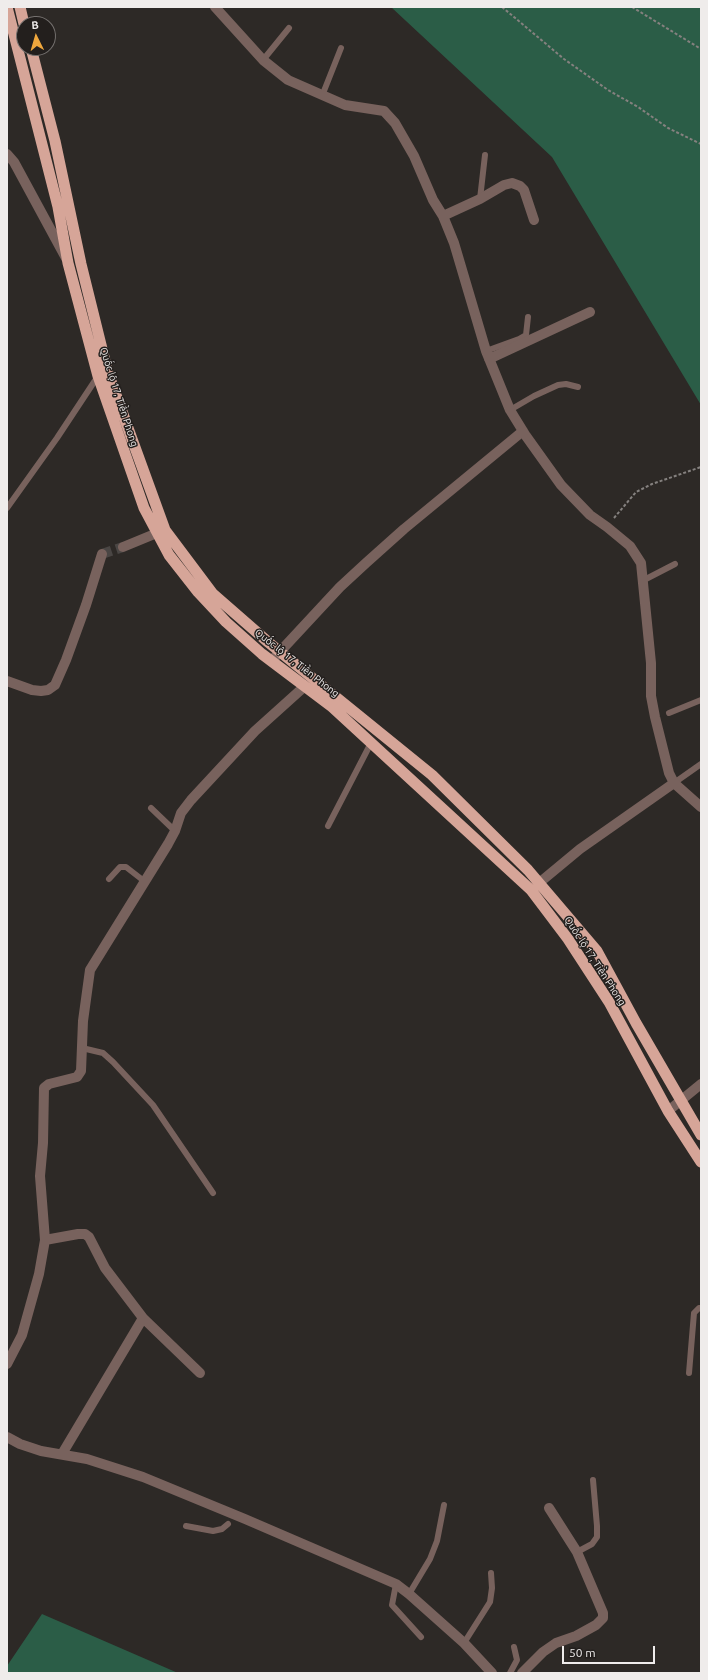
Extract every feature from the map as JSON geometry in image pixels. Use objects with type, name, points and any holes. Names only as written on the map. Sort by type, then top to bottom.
[{"type":"highway","name":"Quốc lộ 17, Tiền Phong","points":[[7,7],[58,207],[68,263],[98,376],[144,508],[169,556],[198,592],[226,622],[272,661],[331,706],[372,741],[535,886],[609,1002],[668,1111],[701,1162]]},
{"type":"highway","name":"Quốc lộ 17, Tiền Phong","points":[[33,56],[55,141],[81,264],[108,373],[165,530],[213,594],[280,652],[432,775],[597,951],[701,1135]]},
{"type":"street","points":[[214,7],[263,60],[288,80],[345,105],[384,111],[395,123],[414,156],[433,200],[443,216],[454,243],[488,355],[510,410],[561,485],[590,515],[630,546],[641,563],[644,580],[651,663],[651,696],[658,716],[669,773],[674,783],[701,807]]},
{"type":"street","points":[[7,154],[14,162],[68,263]]},
{"type":"street","points":[[443,216],[480,199],[504,185],[512,184],[520,186],[524,190],[534,220]]},
{"type":"street","points":[[488,355],[590,312]]},
{"type":"street","points":[[272,661],[340,587],[366,563],[404,529],[523,431]]},
{"type":"street","points":[[123,547],[157,533]]},
{"type":"street","points":[[7,681],[32,690],[41,691],[48,690],[55,684],[66,660],[102,554]]},
{"type":"street","points":[[7,1364],[22,1335],[39,1274],[45,1240],[40,1176],[43,1143],[44,1088],[48,1084],[77,1078],[81,1071],[82,1021],[90,970],[175,831],[181,813],[191,800],[256,731],[305,686]]},
{"type":"street","points":[[535,886],[580,849],[674,783]]},
{"type":"street","points":[[668,1111],[701,1084]]},
{"type":"street","points":[[45,1240],[78,1234],[85,1234],[89,1237],[104,1268],[143,1318],[200,1373]]},
{"type":"street","points":[[62,1454],[143,1318]]},
{"type":"street","points":[[7,1437],[20,1444],[41,1450],[87,1459],[143,1477],[230,1519],[396,1584],[410,1594],[464,1643],[492,1673]]},
{"type":"street","points":[[522,1673],[542,1652],[556,1643],[576,1636],[596,1625],[603,1618],[603,1613],[577,1552],[564,1534],[549,1508]]},
{"type":"lane","points":[[263,60],[289,28]]},
{"type":"lane","points":[[322,96],[341,48]]},
{"type":"lane","points":[[480,199],[485,156]]},
{"type":"lane","points":[[488,355],[526,335],[528,318]]},
{"type":"lane","points":[[7,508],[57,438],[98,376]]},
{"type":"lane","points":[[510,410],[534,396],[558,385],[566,384],[578,387]]},
{"type":"lane","points":[[644,580],[675,564]]},
{"type":"lane","points":[[669,713],[701,700]]},
{"type":"lane","points":[[328,826],[372,741]]},
{"type":"lane","points":[[674,783],[701,764]]},
{"type":"lane","points":[[151,808],[175,831]]},
{"type":"lane","points":[[109,878],[120,867],[126,867],[144,881]]},
{"type":"lane","points":[[82,1048],[103,1053],[153,1105],[213,1193]]},
{"type":"lane","points":[[688,1373],[694,1313],[701,1308]]},
{"type":"lane","points":[[577,1552],[592,1544],[597,1537],[593,1480]]},
{"type":"lane","points":[[410,1594],[430,1559],[437,1541],[444,1505]]},
{"type":"lane","points":[[186,1526],[213,1531],[222,1529],[230,1519]]},
{"type":"lane","points":[[464,1643],[490,1602],[492,1588],[491,1573]]},
{"type":"lane","points":[[396,1584],[392,1606],[421,1637]]},
{"type":"lane","points":[[510,1673],[517,1660],[514,1647]]},
{"type":"path","points":[[502,7],[564,59],[608,90],[638,107],[668,128],[701,144]]},
{"type":"path","points":[[632,7],[701,49]]},
{"type":"path","points":[[607,527],[636,492],[652,484],[701,468]]},
{"type":"green space","points":[[391,7],[701,7],[701,405],[552,157]]},
{"type":"green space","points":[[42,1614],[178,1673],[7,1673],[7,1666]]},
{"type":"tunnel","points":[[102,554],[123,547]]}]
